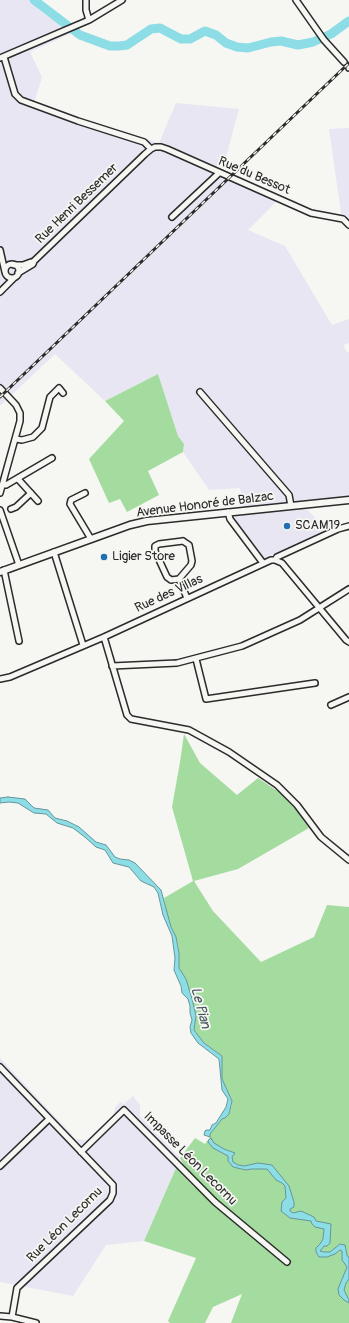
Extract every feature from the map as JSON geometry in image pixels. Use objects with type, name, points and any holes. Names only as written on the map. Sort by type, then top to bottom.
[{"type":"main road","name":"Avenue Honoré de Balzac","points":[[2,571],[130,525],[147,521],[349,500]]},
{"type":"street","points":[[86,0],[86,10],[89,20]]},
{"type":"street","points":[[122,0],[79,25],[2,58],[15,94],[21,100],[78,121],[144,142],[151,149]]},
{"type":"street","points":[[296,0],[322,38],[344,62]]},
{"type":"street","name":"Rue du Bessot","points":[[151,149],[161,147],[311,213],[343,219],[349,225]]},
{"type":"street","name":"Rue Henri Bessemer","points":[[2,290],[18,273],[33,264],[34,261],[151,149]]},
{"type":"street","points":[[172,217],[219,173]]},
{"type":"street","points":[[0,251],[6,260],[18,269],[18,273]]},
{"type":"street","points":[[0,251],[5,273],[9,277],[14,278]]},
{"type":"street","points":[[5,273],[6,268],[13,265],[23,265],[34,261]]},
{"type":"street","name":"Rue Henri Bessemer","points":[[2,290],[5,273]]},
{"type":"street","points":[[0,388],[16,405],[20,413],[20,421],[16,439],[0,493]]},
{"type":"street","points":[[16,439],[22,440],[33,437],[42,428],[50,397],[58,388],[63,393]]},
{"type":"street","points":[[200,392],[289,495],[291,506]]},
{"type":"street","points":[[2,485],[6,485],[18,479],[52,458]]},
{"type":"street","points":[[18,479],[38,501]]},
{"type":"street","points":[[11,509],[16,507],[31,493]]},
{"type":"street","points":[[86,493],[71,500],[70,504],[91,539]]},
{"type":"street","points":[[0,510],[20,565]]},
{"type":"street","points":[[228,512],[230,519],[263,563]]},
{"type":"street","name":"Rue des Villas","points":[[0,679],[10,677],[104,636],[263,563],[275,560],[277,557],[338,529],[349,526]]},
{"type":"street","points":[[183,541],[189,545],[192,561],[191,565],[179,579],[171,580],[166,577],[155,551],[155,546],[159,544],[183,541]]},
{"type":"street","points":[[54,552],[83,645]]},
{"type":"street","points":[[275,560],[282,563],[349,642]]},
{"type":"street","points":[[2,571],[19,641]]},
{"type":"street","points":[[179,579],[187,598]]},
{"type":"street","points":[[112,666],[177,663],[242,646],[300,620],[349,589]]},
{"type":"street","points":[[104,636],[127,715],[131,719],[189,730],[229,752],[277,785],[297,805],[321,836],[349,860]]},
{"type":"street","points":[[196,659],[206,699],[315,683]]},
{"type":"street","points":[[331,705],[349,697]]},
{"type":"street","name":"Rue Léon Lecornu","points":[[0,1067],[113,1185],[113,1193],[110,1200],[17,1288],[12,1317]]},
{"type":"street","name":"Impasse Léon Lecornu","points":[[81,1152],[124,1110],[215,1202],[287,1262]]},
{"type":"street","points":[[0,1166],[49,1118]]},
{"type":"street","points":[[0,1316],[12,1317],[36,1323]]},
{"type":"shaded area","points":[[0,0],[31,0],[40,11],[72,33],[30,52],[42,77],[34,103],[159,143],[176,103],[239,109],[226,157],[215,169],[281,197],[248,230],[285,246],[332,325],[349,319],[349,343],[343,345],[347,352],[349,352],[349,504],[307,509],[327,531],[264,559],[233,520],[244,506],[240,488],[209,490],[183,452],[184,444],[178,436],[158,374],[105,401],[55,354],[0,406]]},
{"type":"shaded area","points":[[349,128],[349,218],[341,213],[329,129]]},
{"type":"shaded area","points":[[0,1058],[76,1139],[86,1140],[114,1115],[115,1107],[118,1104],[121,1102],[124,1104],[133,1096],[140,1105],[140,1116],[180,1158],[144,1241],[106,1245],[73,1296],[0,1282]]},
{"type":"green space","points":[[158,374],[178,436],[184,444],[183,452],[148,471],[159,495],[127,512],[120,499],[109,503],[89,459],[124,421],[105,401]]},
{"type":"green space","points":[[184,734],[200,763],[237,795],[258,778],[279,792],[296,810],[309,828],[238,869],[194,881],[213,911],[261,962],[314,937],[327,905],[349,907],[349,1323],[231,1323],[242,1294],[213,1307],[205,1323],[170,1323],[168,1321],[196,1258],[144,1241],[176,1168],[195,1188],[180,1158],[195,1138],[205,1144],[210,1137],[210,1134],[222,1119],[229,1114],[232,1104],[222,1079],[221,1055],[204,1043],[194,1030],[196,1016],[186,979],[179,968],[178,944],[167,917],[164,898],[193,881],[172,807]]},
{"type":"water","points":[[8,797],[25,799],[34,808],[48,810],[55,818],[67,821],[79,827],[96,842],[106,845],[115,857],[135,863],[161,890],[171,927],[176,937],[179,953],[179,968],[186,979],[192,999],[196,1016],[194,1030],[204,1043],[222,1056],[222,1079],[232,1101],[229,1114],[222,1119],[210,1134],[210,1137],[204,1135],[205,1131],[210,1130],[212,1125],[216,1123],[226,1107],[228,1099],[222,1090],[219,1059],[198,1043],[191,1033],[190,1027],[192,1020],[190,1006],[188,999],[182,993],[181,986],[174,970],[175,958],[172,936],[163,915],[158,893],[154,887],[141,881],[129,867],[113,863],[105,850],[96,847],[73,828],[57,823],[46,814],[34,813],[18,803],[0,803],[0,798]]},
{"type":"water","points":[[211,1138],[214,1143],[235,1153],[232,1157],[233,1162],[238,1165],[244,1166],[258,1163],[272,1165],[289,1186],[294,1202],[294,1207],[290,1209],[290,1211],[293,1213],[301,1211],[314,1217],[316,1221],[331,1224],[330,1243],[327,1246],[324,1246],[320,1251],[330,1252],[340,1244],[345,1245],[349,1258],[349,1279],[344,1290],[349,1303],[339,1295],[338,1289],[347,1267],[342,1260],[342,1251],[340,1250],[327,1257],[319,1257],[316,1252],[316,1248],[323,1239],[324,1229],[315,1227],[311,1221],[290,1218],[281,1211],[282,1202],[286,1198],[285,1186],[276,1180],[267,1169],[246,1170],[233,1167],[228,1161],[228,1156],[213,1148],[208,1142]]},
{"type":"waterway","points":[[34,0],[80,35],[110,46],[127,45],[151,29],[160,28],[181,39],[190,39],[205,31],[216,35],[226,43],[237,47],[248,48],[281,41],[298,45],[313,42],[331,34],[349,21]]},
{"type":"railway","points":[[0,397],[349,63]]},
{"type":"place","name":"SCAM19","points":[[287,526]]},
{"type":"place","name":"Ligier Store","points":[[104,557]]},
{"type":"water label","name":"Le Pian","points":[[200,1008]]}]
